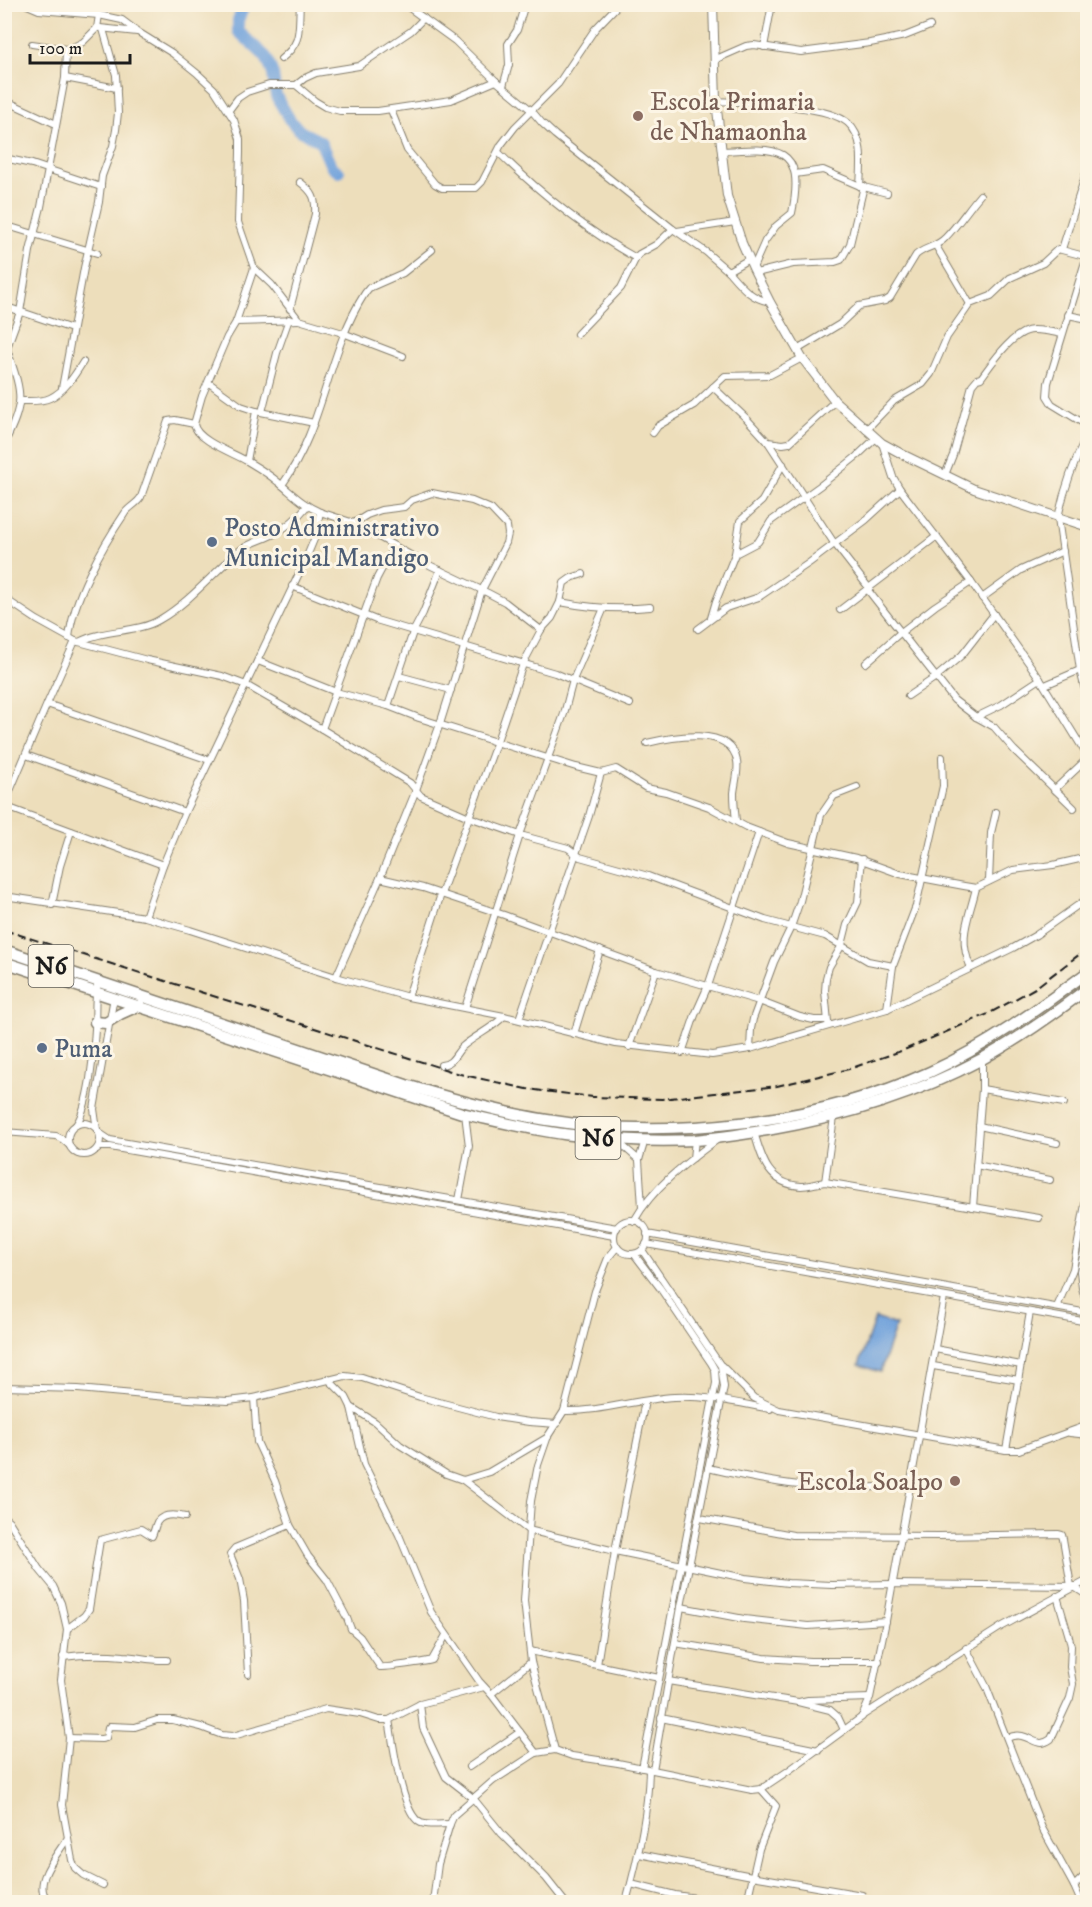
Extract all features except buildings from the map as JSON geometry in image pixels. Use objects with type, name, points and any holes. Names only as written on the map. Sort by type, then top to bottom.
[{"type":"highway","name":"N6","points":[[4,950],[97,987]]},
{"type":"highway","name":"N6","points":[[4,962],[114,992],[406,1085],[498,1111],[549,1121],[596,1126],[689,1127],[743,1123],[795,1114],[855,1099],[898,1084],[931,1071],[973,1049],[1031,1013],[1088,972]]},
{"type":"highway","name":"N6","points":[[114,992],[140,1005],[465,1114],[570,1135],[615,1139],[694,1140],[754,1132],[834,1117],[899,1096],[982,1059],[1055,1013],[1088,988]]},
{"type":"highway","points":[[95,1022],[103,1024],[140,1005]]},
{"type":"street","points":[[25,4],[39,10],[99,15],[122,20],[172,52],[214,89],[229,110],[240,139],[238,222],[254,268],[272,285],[299,320]]},
{"type":"street","points":[[68,13],[70,4]]},
{"type":"street","points":[[281,59],[291,52],[297,40],[300,4]]},
{"type":"street","points":[[404,4],[455,41],[555,135],[674,230],[706,252],[728,271],[744,290],[754,297],[770,302]]},
{"type":"street","points":[[503,86],[509,65],[508,44],[518,30],[525,4]]},
{"type":"street","points":[[391,110],[407,150],[438,187],[476,188],[482,182],[515,127],[558,84],[595,29],[619,4]]},
{"type":"street","points":[[713,4],[716,101],[727,196],[754,271],[802,358],[835,401],[879,440],[974,489],[1088,527]]},
{"type":"street","points":[[764,46],[772,4]]},
{"type":"street","points":[[62,388],[102,176],[116,130],[117,88],[114,62],[100,28],[99,15]]},
{"type":"street","points":[[296,86],[305,78],[316,73],[359,66],[411,31],[424,18]]},
{"type":"street","points":[[714,60],[746,46],[764,46],[801,52],[905,36],[930,26]]},
{"type":"street","points":[[32,44],[66,49],[83,42],[100,28],[138,32]]},
{"type":"street","points":[[4,444],[15,423],[21,401],[20,388],[7,349],[7,341],[20,312],[56,124],[64,78],[66,49]]},
{"type":"street","points":[[64,78],[117,88]]},
{"type":"street","points":[[229,110],[238,98],[273,85],[296,86],[325,107],[340,111],[391,110],[451,100],[496,81]]},
{"type":"street","points":[[4,100],[56,124]]},
{"type":"street","points":[[716,101],[807,108],[848,123],[854,131],[862,155],[862,186],[850,244],[841,260],[793,264],[754,271]]},
{"type":"street","points":[[722,151],[769,149],[785,156],[791,162],[795,174],[792,213],[776,226],[765,241],[754,271]]},
{"type":"street","points":[[498,152],[571,215],[609,243],[636,258]]},
{"type":"street","points":[[4,158],[48,169],[100,187]]},
{"type":"street","points":[[1062,249],[1085,186],[1088,168]]},
{"type":"street","points":[[795,174],[823,170],[862,186],[887,193]]},
{"type":"street","points":[[290,309],[315,214],[316,202],[313,195],[300,182]]},
{"type":"street","points":[[797,350],[840,324],[859,306],[890,298],[916,255],[922,249],[936,246],[945,238],[980,195]]},
{"type":"street","points":[[577,334],[621,288],[639,254],[657,244],[674,230],[735,222]]},
{"type":"street","points":[[4,225],[34,236],[97,253]]},
{"type":"street","points":[[936,246],[970,304]]},
{"type":"street","points":[[866,430],[894,401],[923,384],[931,374],[951,331],[970,304],[991,296],[1010,278],[1043,263],[1054,252],[1062,249],[1087,256],[1062,334],[1048,383],[1047,396],[1052,404],[1088,426]]},
{"type":"street","points":[[282,485],[301,454],[314,423],[343,333],[356,306],[369,288],[403,273],[432,250]]},
{"type":"street","points":[[728,271],[749,259]]},
{"type":"street","points":[[254,268],[236,322],[227,337],[202,396],[194,424],[197,433],[247,461],[282,485],[307,506],[354,523],[394,546],[505,602],[541,630]]},
{"type":"street","points":[[4,306],[72,329]]},
{"type":"street","points":[[1068,315],[1088,320]]},
{"type":"street","points":[[247,461],[259,412],[289,319]]},
{"type":"street","points":[[236,322],[299,320],[343,333],[403,356]]},
{"type":"street","points":[[945,475],[972,385],[976,379],[981,378],[1021,332],[1032,329],[1062,334]]},
{"type":"street","points":[[653,433],[658,426],[694,405],[721,379],[729,375],[770,375],[802,358]]},
{"type":"street","points":[[21,401],[39,401],[50,398],[69,383],[83,362]]},
{"type":"street","points":[[209,383],[241,406],[314,423]]},
{"type":"street","points":[[713,387],[768,442],[834,543],[900,633],[954,700],[994,727],[1014,750],[1074,808]]},
{"type":"street","points":[[768,442],[789,443],[835,401]]},
{"type":"street","points":[[163,865],[4,805],[74,640],[71,623],[102,548],[127,510],[141,497],[168,421],[194,424]]},
{"type":"street","points":[[1088,434],[1077,456],[1058,518],[1080,670],[1088,699]]},
{"type":"street","points":[[879,440],[900,489],[1045,685],[1088,757],[1054,790]]},
{"type":"street","points":[[735,554],[758,542],[771,521],[879,440]]},
{"type":"street","points":[[711,618],[735,554],[740,521],[762,501],[783,464]]},
{"type":"street","points":[[698,629],[726,608],[759,597],[866,520],[900,489]]},
{"type":"street","points":[[336,977],[416,790],[440,724],[482,590],[506,543],[508,534],[507,526],[491,509],[472,501],[432,493],[412,500],[404,507],[381,510],[354,523]]},
{"type":"street","points":[[74,640],[158,621],[192,596],[241,550],[262,538],[277,533],[295,520],[307,506]]},
{"type":"street","points":[[145,917],[184,812],[258,661],[315,537],[321,512]]},
{"type":"street","points":[[840,610],[937,536]]},
{"type":"street","points":[[322,729],[377,578],[394,546]]},
{"type":"street","points":[[982,598],[1021,570],[1063,551]]},
{"type":"street","points":[[388,706],[413,632],[440,570]]},
{"type":"street","points":[[408,997],[441,894],[497,741],[522,664],[541,630],[552,618],[561,602],[564,583],[570,578],[584,574]]},
{"type":"street","points":[[866,663],[934,606],[971,582]]},
{"type":"street","points":[[292,586],[363,615],[573,680],[630,704]]},
{"type":"street","points":[[4,598],[74,640],[147,660],[222,676],[246,685],[410,783],[421,796],[469,817],[520,835],[568,848],[580,857],[675,886],[765,920],[825,936],[868,961],[893,966]]},
{"type":"street","points":[[561,602],[604,608],[650,607]]},
{"type":"street","points":[[465,1008],[520,835],[564,714],[573,680],[604,608]]},
{"type":"street","points":[[908,696],[962,655],[994,614]]},
{"type":"street","points":[[258,661],[336,692],[388,706],[576,767],[601,772],[616,769],[646,788],[666,792],[709,807],[759,832],[812,849],[862,860],[900,874],[976,888],[1013,870],[1053,865],[1088,857]]},
{"type":"street","points":[[1045,685],[1080,670]]},
{"type":"street","points":[[399,676],[451,690]]},
{"type":"street","points":[[976,717],[1001,705],[1040,679]]},
{"type":"street","points":[[47,704],[209,760]]},
{"type":"street","points":[[647,743],[664,738],[711,737],[728,744],[737,760],[734,801],[736,821]]},
{"type":"street","points":[[26,755],[184,812]]},
{"type":"street","points":[[887,1009],[893,966],[916,906],[943,786],[942,757]]},
{"type":"street","points":[[519,1019],[589,816],[601,772]]},
{"type":"street","points":[[750,1049],[751,1029],[759,1001],[774,962],[792,927],[821,816],[834,796],[857,787]]},
{"type":"street","points":[[989,881],[991,833],[996,812]]},
{"type":"street","points":[[52,904],[60,866],[71,831]]},
{"type":"street","points":[[681,1053],[708,986],[759,832]]},
{"type":"street","points":[[828,1023],[826,978],[842,945],[847,925],[858,902],[862,860]]},
{"type":"street","points":[[380,878],[441,894],[550,931],[656,971],[828,1023]]},
{"type":"street","points":[[971,968],[963,948],[963,936],[976,888]]},
{"type":"street","points":[[4,896],[145,917],[336,977],[408,997],[519,1019],[629,1047],[712,1055],[750,1049],[828,1023],[887,1009],[1014,948],[1088,898]]},
{"type":"street","points":[[574,1034],[600,950]]},
{"type":"street","points":[[629,1047],[656,971]]},
{"type":"street","points":[[69,1145],[68,1137],[82,1115],[85,1103],[97,987]]},
{"type":"street","points":[[97,1150],[100,1138],[94,1109],[114,992]]},
{"type":"street","points":[[441,1065],[447,1064],[464,1046],[504,1016]]},
{"type":"street","points":[[973,1207],[982,1089],[982,1059]]},
{"type":"street","points":[[982,1089],[1064,1103]]},
{"type":"street","points":[[459,1200],[469,1146],[465,1114]]},
{"type":"street","points":[[825,1182],[834,1117]]},
{"type":"street","points":[[56,1136],[88,1124],[110,1140],[617,1228]]},
{"type":"street","points":[[979,1126],[1057,1143]]},
{"type":"street","points":[[4,1132],[56,1136],[62,1138],[78,1154],[85,1155],[100,1147],[110,1147],[614,1236]]},
{"type":"street","points":[[754,1132],[761,1158],[771,1174],[783,1181],[801,1186],[825,1182],[1039,1218]]},
{"type":"street","points":[[634,1221],[642,1207],[659,1188],[721,1137]]},
{"type":"street","points":[[615,1139],[639,1160]]},
{"type":"street","points":[[642,1207],[639,1160],[645,1140]]},
{"type":"street","points":[[693,1158],[694,1140]]},
{"type":"street","points":[[976,1165],[1050,1180]]},
{"type":"street","points":[[1057,1307],[1073,1269],[1084,1223],[1088,1188]]},
{"type":"street","points":[[634,1221],[642,1225],[647,1234],[644,1247],[634,1254],[624,1253],[617,1247],[614,1236],[617,1228],[624,1222],[634,1221]]},
{"type":"street","points":[[647,1234],[1088,1311],[1080,1271],[1088,1231]]},
{"type":"street","points":[[555,1750],[531,1662],[524,1601],[528,1530],[538,1465],[549,1437],[564,1411],[595,1291],[609,1258],[617,1247]]},
{"type":"street","points":[[644,1247],[1088,1322]]},
{"type":"street","points":[[644,1247],[721,1366],[754,1398],[779,1410]]},
{"type":"street","points":[[634,1254],[660,1288],[715,1370],[716,1383],[642,1768]]},
{"type":"street","points":[[862,1717],[870,1698],[879,1661],[944,1297]]},
{"type":"street","points":[[1006,1450],[1030,1312]]},
{"type":"street","points":[[935,1349],[1021,1365]]},
{"type":"street","points":[[626,1902],[639,1854],[651,1770],[722,1400],[724,1387],[721,1366]]},
{"type":"street","points":[[933,1366],[1018,1380]]},
{"type":"street","points":[[4,1387],[78,1389],[228,1401],[254,1398],[345,1376],[362,1378],[420,1397],[496,1417],[557,1424]]},
{"type":"street","points":[[328,1379],[346,1397],[351,1407],[364,1464],[399,1535],[431,1612],[484,1687],[536,1753]]},
{"type":"street","points":[[564,1411],[592,1410],[674,1397],[714,1399],[1006,1450],[1019,1450],[1088,1425]]},
{"type":"street","points":[[254,1398],[257,1443],[275,1481],[290,1525],[308,1556],[327,1580],[351,1629],[360,1637],[380,1667],[432,1660],[447,1635]]},
{"type":"street","points":[[597,1665],[615,1551],[645,1401]]},
{"type":"street","points":[[351,1407],[375,1422],[400,1445],[446,1474],[463,1480],[528,1530],[745,1578],[832,1585],[1073,1586],[1088,1596]]},
{"type":"street","points":[[708,1426],[716,1428]]},
{"type":"street","points":[[1069,1433],[1088,1436]]},
{"type":"street","points":[[463,1480],[489,1472],[549,1437]]},
{"type":"street","points":[[704,1447],[712,1448]]},
{"type":"street","points":[[708,1468],[799,1485],[839,1488],[911,1486]]},
{"type":"street","points":[[698,1480],[706,1481]]},
{"type":"street","points":[[694,1497],[703,1498]]},
{"type":"street","points":[[4,1517],[53,1586],[61,1603],[67,1629],[61,1680],[69,1738],[62,1805],[75,1868],[83,1875],[103,1885]]},
{"type":"street","points":[[67,1629],[84,1616],[89,1609],[100,1540],[141,1529],[152,1536],[161,1518],[185,1517]]},
{"type":"street","points":[[700,1518],[793,1535],[1058,1534],[1062,1535],[1073,1586]]},
{"type":"street","points":[[248,1674],[244,1601],[240,1580],[230,1554],[235,1548],[290,1525]]},
{"type":"street","points":[[688,1530],[697,1531]]},
{"type":"street","points":[[685,1546],[694,1548]]},
{"type":"street","points":[[679,1578],[687,1579]]},
{"type":"street","points":[[433,1902],[438,1864],[454,1815],[493,1781],[536,1753],[555,1750],[572,1756],[752,1790],[761,1789],[862,1717],[966,1648],[1073,1586],[1088,1580]]},
{"type":"street","points":[[1007,1738],[1019,1735],[1038,1744],[1045,1744],[1050,1739],[1070,1698],[1073,1684],[1070,1667],[1071,1646],[1057,1596]]},
{"type":"street","points":[[681,1607],[744,1619],[808,1626],[886,1622]]},
{"type":"street","points":[[670,1624],[678,1626]]},
{"type":"street","points":[[675,1643],[764,1658],[879,1661]]},
{"type":"street","points":[[966,1648],[986,1686],[1042,1828],[1081,1902]]},
{"type":"street","points":[[530,1651],[659,1678]]},
{"type":"street","points":[[63,1657],[88,1654],[127,1656],[152,1661],[167,1660]]},
{"type":"street","points":[[663,1659],[672,1660]]},
{"type":"street","points":[[491,1694],[531,1662]]},
{"type":"street","points":[[668,1681],[798,1702],[830,1710],[838,1717],[844,1731]]},
{"type":"street","points":[[69,1738],[101,1739],[106,1737],[108,1728],[111,1726],[135,1727],[157,1720],[173,1720],[222,1735],[233,1736],[326,1709],[389,1720],[420,1704],[484,1687]]},
{"type":"street","points":[[656,1696],[665,1697]]},
{"type":"street","points":[[798,1702],[870,1698]]},
{"type":"street","points":[[420,1704],[423,1728],[443,1772],[472,1798],[502,1834],[546,1878],[566,1902]]},
{"type":"street","points":[[661,1718],[818,1750]]},
{"type":"street","points":[[389,1720],[404,1795],[415,1818],[421,1823],[450,1824]]},
{"type":"street","points":[[469,1767],[520,1732]]},
{"type":"street","points":[[649,1732],[658,1734]]},
{"type":"street","points":[[747,1902],[759,1849],[776,1806],[761,1789]]},
{"type":"street","points":[[50,1902],[42,1892],[41,1885],[68,1838]]},
{"type":"street","points":[[639,1854],[862,1895]]},
{"type":"street","points":[[1074,1886],[1088,1872]]},
{"type":"street","points":[[631,1884],[675,1895],[725,1902]]},
{"type":"water","points":[[875,1318],[896,1325],[880,1372],[859,1365]]},
{"type":"waterway","points":[[245,4],[238,20],[238,31],[266,57],[273,74],[276,96],[290,120],[300,131],[320,141],[331,166],[339,172]]},
{"type":"railway","points":[[4,930],[460,1074],[527,1089],[593,1097],[662,1099],[777,1086],[849,1069],[904,1050],[988,1014],[1035,988],[1088,948]]},
{"type":"place","name":"Escola Primaria de Nhamaonha","points":[[638,116]]},
{"type":"place","name":"Posto Administrativo Municipal Mandigo","points":[[212,542]]},
{"type":"place","name":"Puma","points":[[42,1048]]},
{"type":"place","name":"Escola Soalpo","points":[[955,1481]]}]
